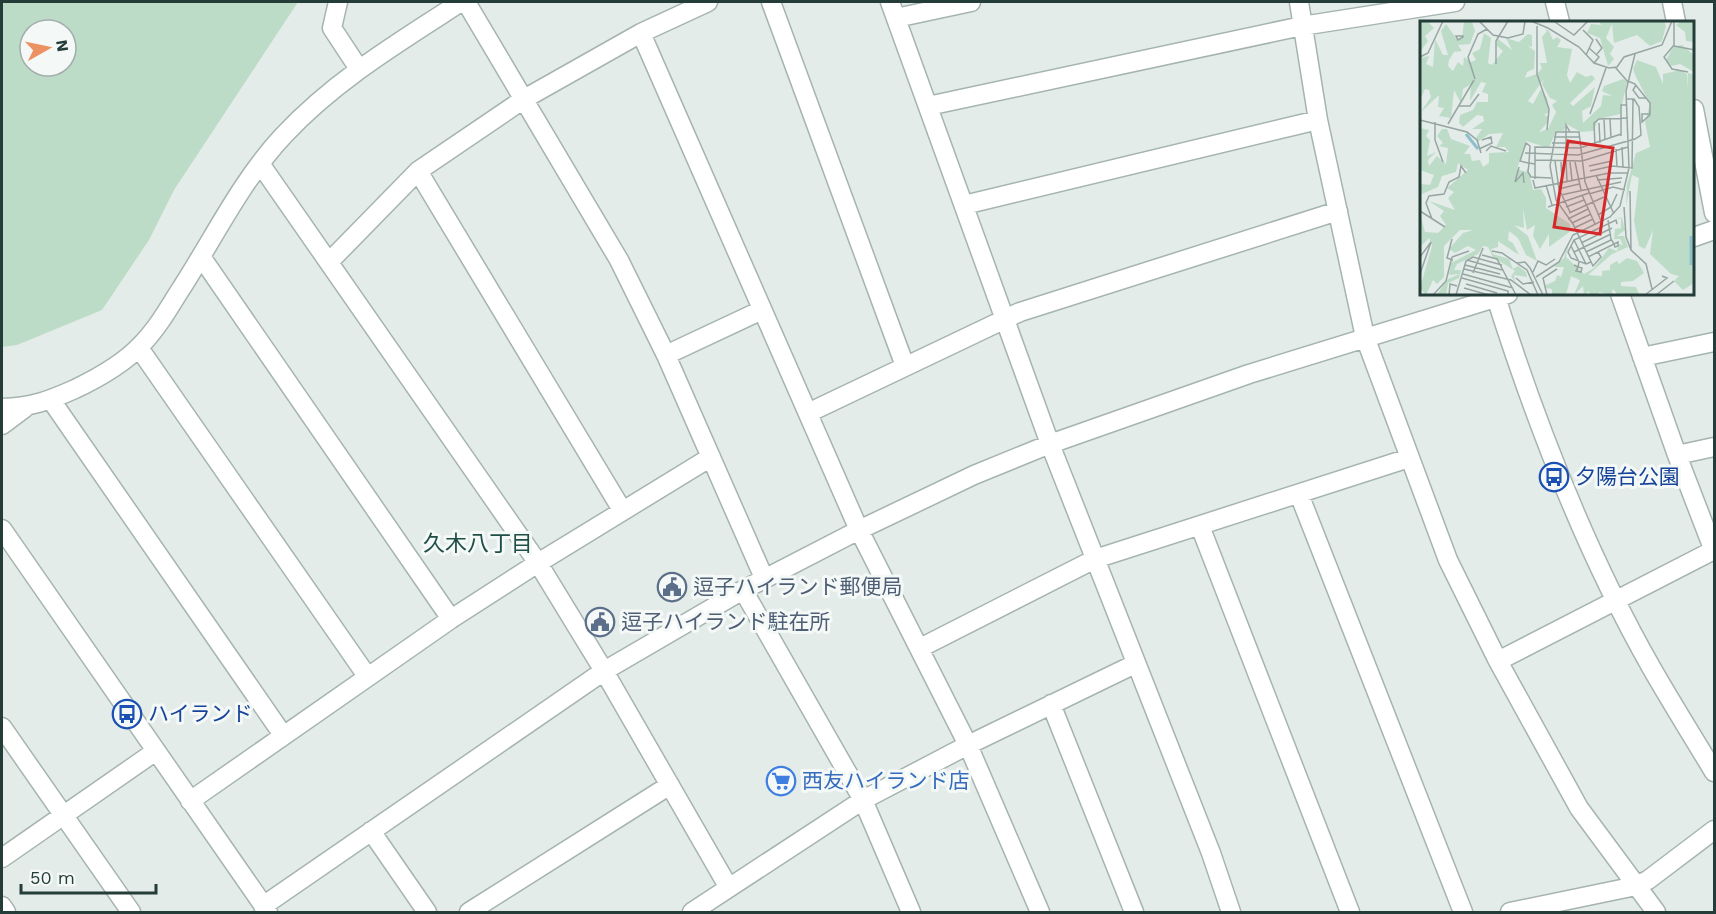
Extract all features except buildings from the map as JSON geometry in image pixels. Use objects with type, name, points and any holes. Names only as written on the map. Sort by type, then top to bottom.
[{"type":"street","points":[[338,2],[332,28],[359,69]]},
{"type":"street","points":[[2,408],[26,407],[51,400],[86,384],[139,348],[157,326],[202,258],[246,184],[283,136],[359,69],[461,2]]},
{"type":"street","points":[[466,2],[619,260],[666,355],[764,578]]},
{"type":"street","points":[[329,262],[418,171],[524,99],[641,33],[708,2]]},
{"type":"street","points":[[771,2],[905,366]]},
{"type":"street","points":[[971,2],[893,10],[1050,444],[1211,853],[1231,912]]},
{"type":"street","points":[[1299,2],[1318,120],[1365,338],[1448,560],[1498,661],[1579,808],[1656,912]]},
{"type":"street","points":[[928,106],[1302,26],[1433,10],[1455,2]]},
{"type":"street","points":[[1555,2],[1560,21]]},
{"type":"street","points":[[1672,2],[1676,21]]},
{"type":"street","points":[[641,33],[859,530],[968,745],[1040,912]]},
{"type":"street","points":[[1695,114],[1714,213]]},
{"type":"street","points":[[964,205],[1318,120]]},
{"type":"street","points":[[261,165],[538,563],[604,671],[729,888]]},
{"type":"street","points":[[418,171],[622,510]]},
{"type":"street","points":[[808,413],[1020,312],[1338,211]]},
{"type":"street","points":[[1695,237],[1714,230]]},
{"type":"street","points":[[202,258],[451,619]]},
{"type":"street","points":[[2,529],[266,909],[371,831],[604,671],[764,578],[859,530],[974,475],[1050,444],[1166,402],[1497,296]]},
{"type":"street","points":[[1500,296],[1518,365],[1578,519],[1650,665],[1714,772]]},
{"type":"street","points":[[1498,661],[1714,551],[1621,296]]},
{"type":"street","points":[[666,355],[762,310]]},
{"type":"street","points":[[1642,357],[1714,342]]},
{"type":"street","points":[[139,348],[368,676]]},
{"type":"street","points":[[51,400],[283,735]]},
{"type":"street","points":[[2,425],[26,407]]},
{"type":"street","points":[[1677,455],[1714,447]]},
{"type":"street","points":[[190,801],[451,619],[622,510],[711,457]]},
{"type":"street","points":[[920,648],[1095,560],[1409,458]]},
{"type":"street","points":[[1299,494],[1463,912]]},
{"type":"street","points":[[1200,526],[1350,912]]},
{"type":"street","points":[[743,590],[863,801],[904,910]]},
{"type":"street","points":[[692,912],[863,801],[968,745],[1135,664]]},
{"type":"street","points":[[1051,704],[1134,912]]},
{"type":"street","points":[[2,727],[131,912]]},
{"type":"street","points":[[2,858],[156,751]]},
{"type":"street","points":[[469,912],[670,785]]},
{"type":"street","points":[[1510,912],[1636,886],[1648,880],[1714,830]]},
{"type":"street","points":[[371,831],[427,912]]},
{"type":"street","points":[[2,906],[6,912]]},
{"type":"green space","points":[[2,2],[298,2],[174,190],[149,240],[102,310],[17,345],[2,347]]},
{"type":"place","name":"夕陽台公園","points":[[1554,477]]},
{"type":"place","name":"逗子ハイランド郵便局","points":[[672,587]]},
{"type":"place","name":"逗子ハイランド駐在所","points":[[600,622]]},
{"type":"place","name":"ハイランド","points":[[127,714]]},
{"type":"place","name":"西友ハイランド店","points":[[781,781]]},
{"type":"district","name":"久木八丁目","points":[[478,543]]}]
